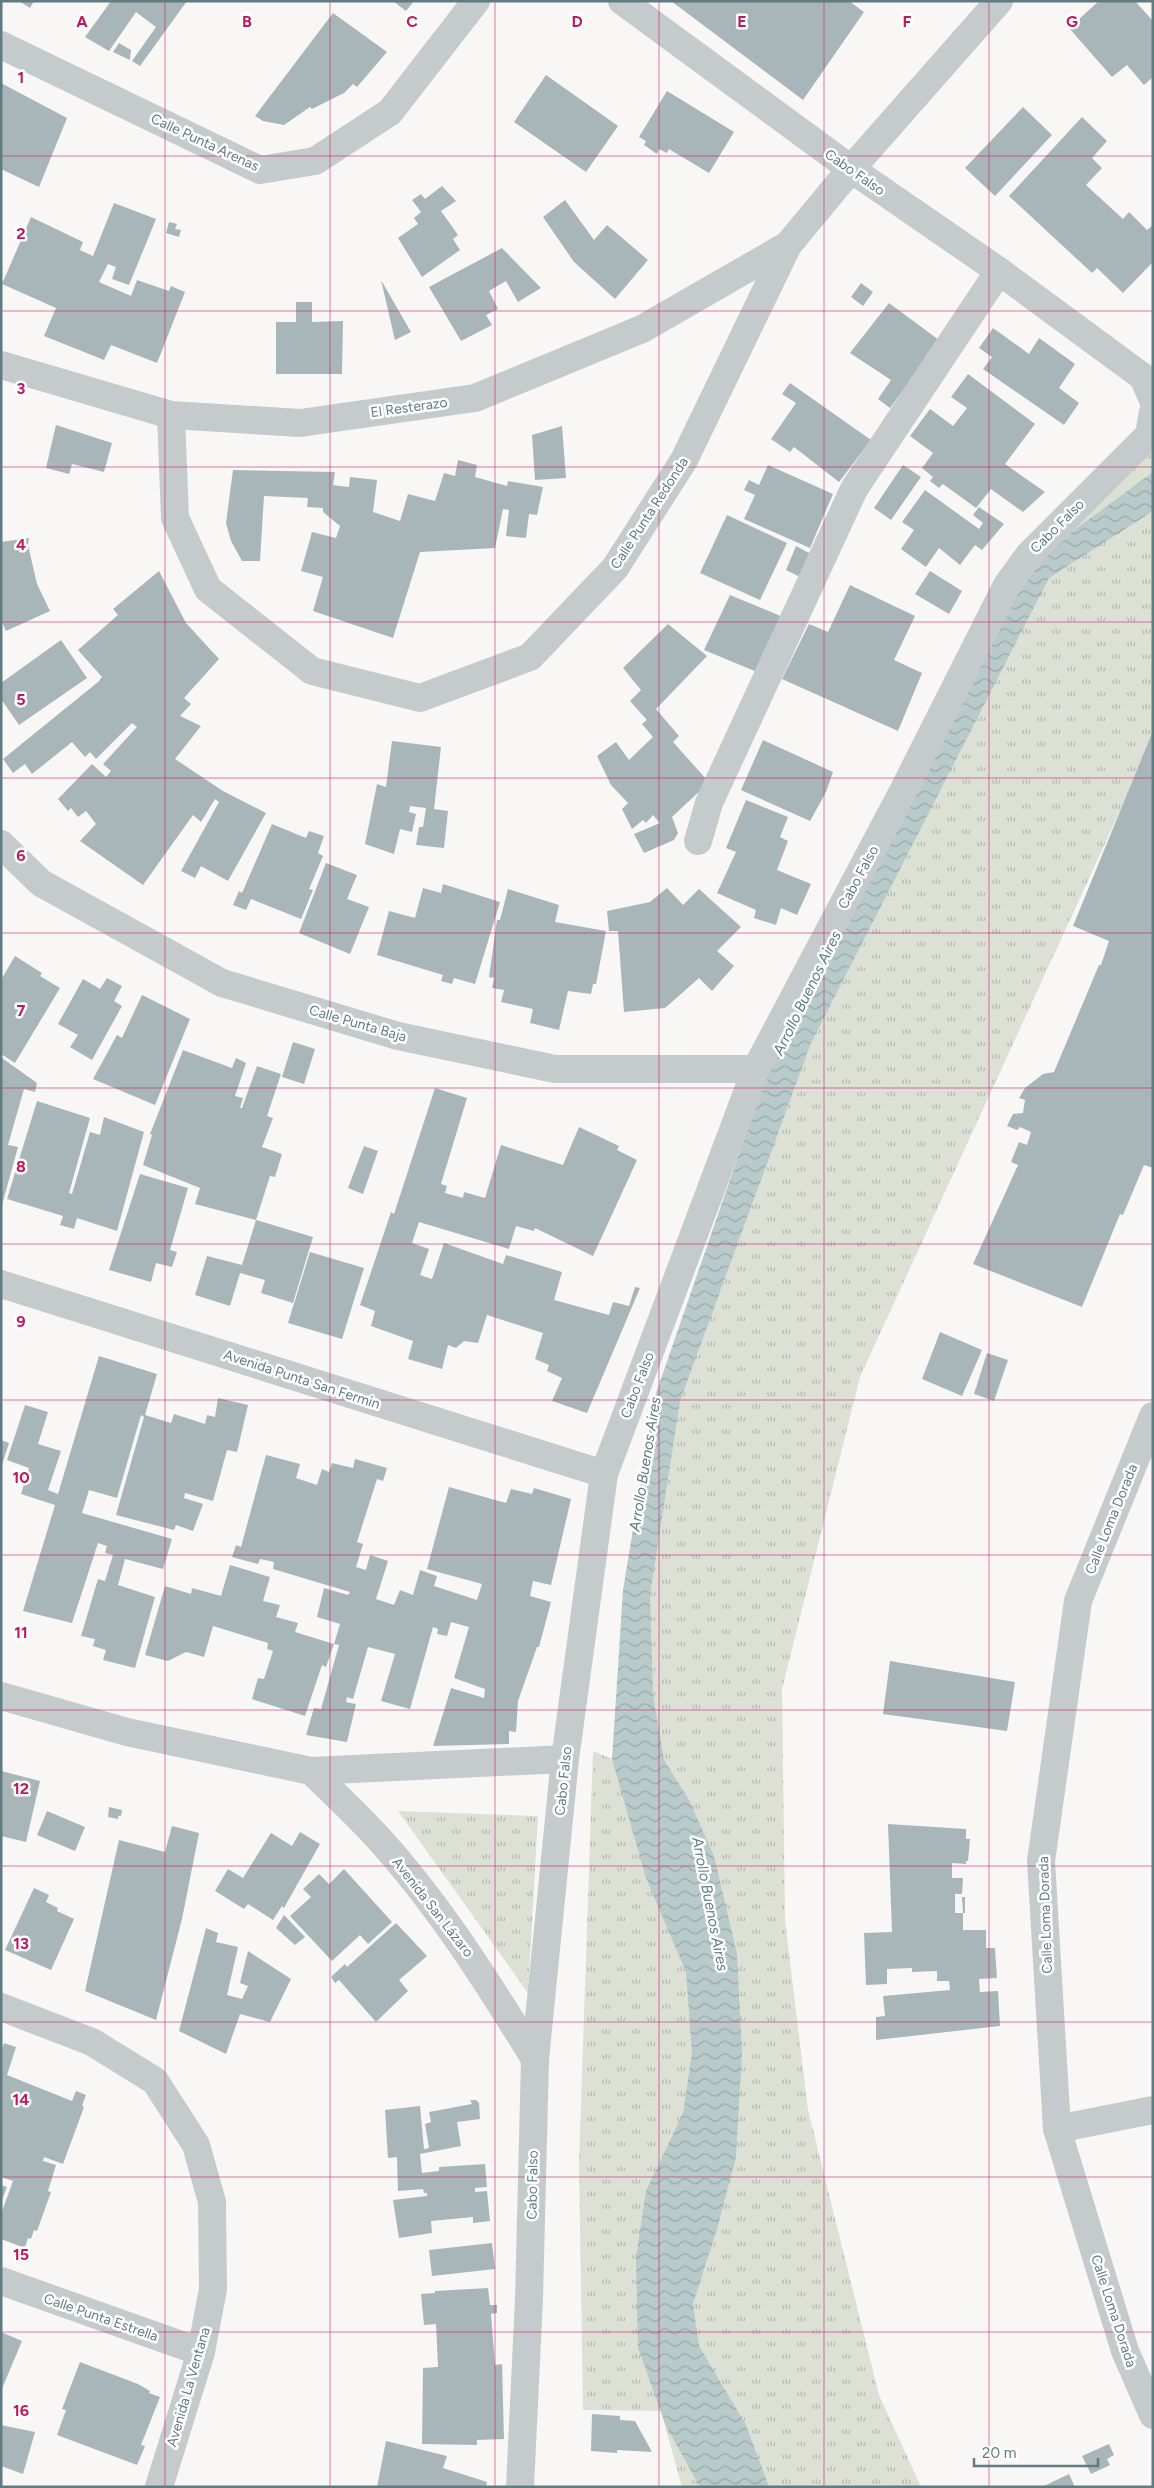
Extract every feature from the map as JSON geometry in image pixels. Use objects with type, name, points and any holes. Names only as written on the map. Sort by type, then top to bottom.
[{"type":"street","name":"Calle Punta Arenas","points":[[1,45],[260,170],[315,161],[390,112],[476,1]]},
{"type":"street","name":"Cabo Falso","points":[[622,1],[851,169],[998,271],[1143,377],[1153,400]]},
{"type":"street","name":"Calle Punta Redonda","points":[[171,415],[175,518],[208,589],[312,671],[420,698],[530,657],[615,568],[684,460],[788,245],[851,169],[999,1]]},
{"type":"street","name":"El Resterazo","points":[[1,365],[171,415],[300,423],[475,398],[642,329],[788,245]]},
{"type":"street","points":[[698,841],[708,802],[854,489],[998,271]]},
{"type":"street","name":"Cabo Falso","points":[[520,2487],[530,2299],[535,2059],[565,1759],[604,1474],[756,1068],[902,793],[1007,585],[1028,554],[1149,435],[1153,412]]},
{"type":"street","name":"Calle Punta Baja","points":[[1,844],[41,883],[222,983],[388,1033],[555,1069],[756,1068]]},
{"type":"street","name":"Avenida Punta San Fermin","points":[[1,1284],[604,1474]]},
{"type":"street","name":"Calle Loma Dorada","points":[[1153,1416],[1078,1601],[1040,1861],[1057,2130],[1125,2351],[1153,2415]]},
{"type":"street","points":[[1,1696],[127,1732],[311,1771],[565,1759]]},
{"type":"street","name":"Avenida San Lázaro","points":[[311,1771],[381,1841],[426,1897],[474,1961],[535,2059]]},
{"type":"street","name":"Avenida La Ventana","points":[[1,2007],[92,2042],[154,2081],[196,2145],[212,2202],[213,2289],[201,2352],[159,2487]]},
{"type":"street","points":[[1057,2130],[1153,2110]]},
{"type":"street","name":"Calle Punta Estrella","points":[[1,2282],[201,2352]]},
{"type":"green space","points":[[1153,447],[1153,739],[860,1377],[782,1689],[785,1920],[808,2110],[879,2395],[921,2487],[682,2487],[661,2411],[583,2410],[579,2163],[593,1751],[612,1759],[651,1419],[785,1031],[1027,565]]},
{"type":"green space","points":[[398,1811],[538,1816],[528,1993]]},
{"type":"water","name":"Arrollo Buenos Aires","points":[[1153,472],[1153,511],[1049,578],[811,1043],[680,1401],[650,1595],[653,1695],[664,1760],[689,1800],[714,1856],[737,1954],[742,2053],[736,2157],[717,2229],[693,2304],[699,2346],[746,2425],[769,2487],[700,2487],[666,2426],[638,2348],[636,2258],[646,2191],[683,2113],[692,2053],[686,1972],[646,1878],[612,1759],[623,1590],[655,1396],[775,1050],[1027,565]]},
{"type":"building","points":[[19,1],[34,1],[30,8]]},
{"type":"building","points":[[111,1],[187,1],[140,66],[132,61],[156,27],[136,12],[109,51],[85,37]]},
{"type":"building","points":[[393,1],[414,1],[406,11]]},
{"type":"building","points":[[671,1],[849,1],[864,12],[803,100]]},
{"type":"building","points":[[1099,1],[1135,1],[1153,21],[1153,77],[1144,85],[1127,65],[1112,77],[1069,28]]},
{"type":"building","points":[[333,13],[387,52],[357,87],[353,84],[344,93],[312,109],[310,107],[284,125],[263,121],[255,116]]},
{"type":"building","points":[[119,43],[131,50],[130,60],[113,52]]},
{"type":"building","points":[[546,75],[618,126],[586,172],[514,122]]},
{"type":"building","points":[[1,83],[67,118],[39,187],[1,169]]},
{"type":"building","points":[[667,91],[734,132],[709,173],[669,149],[667,153],[659,149],[657,154],[644,145],[646,141],[639,137]]},
{"type":"building","points":[[1023,107],[1052,135],[995,196],[965,168]]},
{"type":"building","points":[[1082,117],[1107,141],[1092,158],[1102,168],[1086,185],[1123,219],[1129,212],[1147,230],[1153,225],[1153,262],[1123,293],[1097,268],[1092,273],[1009,196]]},
{"type":"building","points":[[442,186],[456,201],[441,211],[458,235],[453,239],[460,250],[422,277],[398,238],[418,224],[414,218],[421,212],[412,200],[421,194],[425,199]]},
{"type":"building","points":[[565,200],[594,240],[607,225],[648,260],[615,299],[574,262],[543,217]]},
{"type":"building","points":[[114,203],[156,219],[129,285],[112,279],[116,267],[108,264],[99,282],[131,296],[137,280],[169,291],[171,286],[185,292],[157,363],[111,345],[104,360],[44,336],[56,308],[2,284],[31,217],[83,242],[80,250],[93,256]]},
{"type":"building","points":[[169,222],[177,224],[175,229],[181,230],[179,237],[166,233]]},
{"type":"building","points":[[502,248],[541,288],[518,302],[506,281],[489,291],[498,309],[486,315],[492,325],[461,341],[429,287]]},
{"type":"building","points":[[381,280],[411,332],[395,340]]},
{"type":"building","points":[[861,283],[873,292],[863,306],[851,297]]},
{"type":"building","points":[[296,302],[312,302],[312,322],[343,321],[342,374],[276,374],[276,322],[296,322]]},
{"type":"building","points":[[889,303],[947,346],[904,389],[890,408],[878,399],[891,380],[850,353]]},
{"type":"building","points":[[993,328],[1029,354],[1039,338],[1075,364],[1059,388],[1079,403],[1064,425],[983,369],[992,357],[979,348]]},
{"type":"building","points":[[968,374],[1035,424],[1005,464],[1045,492],[1023,512],[991,489],[976,508],[943,484],[939,488],[930,481],[933,477],[922,468],[933,453],[910,436],[930,409],[953,426],[967,408],[951,397]]},
{"type":"building","points":[[790,383],[871,440],[839,482],[794,447],[790,452],[771,439],[796,403],[782,394]]},
{"type":"building","points":[[56,425],[112,443],[104,472],[72,464],[69,474],[46,468]]},
{"type":"building","points":[[562,426],[566,478],[535,480],[532,435]]},
{"type":"building","points":[[458,460],[477,465],[475,477],[507,486],[508,481],[543,487],[537,515],[529,514],[526,538],[506,536],[509,510],[503,509],[495,548],[420,552],[393,638],[313,611],[323,577],[301,571],[312,532],[336,538],[340,526],[323,512],[323,508],[307,507],[308,498],[264,496],[260,561],[242,561],[231,541],[226,523],[233,470],[335,472],[333,485],[349,487],[350,477],[377,480],[373,512],[400,521],[408,494],[435,501],[444,473],[455,476]]},
{"type":"building","points":[[768,465],[833,494],[810,548],[744,519],[755,495],[744,490],[749,480],[759,485]]},
{"type":"building","points":[[903,465],[921,477],[891,520],[874,508]]},
{"type":"building","points":[[925,490],[979,529],[983,523],[973,515],[979,507],[1004,524],[982,550],[975,545],[960,565],[939,548],[926,567],[901,549],[914,530],[902,522]]},
{"type":"building","points":[[727,515],[787,543],[760,600],[700,573]]},
{"type":"building","points":[[29,538],[28,545],[37,584],[50,611],[6,631],[1,620],[1,542]]},
{"type":"building","points":[[796,546],[811,554],[800,577],[786,570]]},
{"type":"building","points":[[159,571],[186,623],[219,659],[184,698],[191,704],[180,716],[201,726],[175,759],[223,791],[266,813],[228,881],[201,866],[195,878],[181,871],[219,802],[215,799],[201,822],[193,815],[143,885],[80,841],[96,824],[86,811],[78,817],[71,808],[68,811],[58,799],[92,764],[106,777],[111,771],[103,764],[137,727],[132,723],[96,759],[90,752],[85,757],[72,742],[32,774],[25,764],[13,773],[3,759],[98,682],[102,677],[78,650],[118,615],[113,609]]},
{"type":"building","points":[[930,571],[962,591],[949,614],[915,594]]},
{"type":"building","points":[[850,585],[915,616],[894,660],[922,673],[898,731],[782,679],[809,624],[828,632]]},
{"type":"building","points":[[730,595],[783,617],[757,672],[704,650]]},
{"type":"building","points":[[668,624],[707,656],[656,709],[679,736],[673,742],[707,780],[705,786],[672,817],[678,833],[674,840],[644,853],[634,834],[660,823],[653,815],[646,823],[643,820],[632,829],[622,809],[628,803],[611,785],[597,756],[616,742],[629,760],[653,737],[642,724],[647,720],[630,701],[641,690],[623,668]]},
{"type":"building","points":[[61,640],[87,678],[19,725],[1,699],[1,683]]},
{"type":"building","points":[[1153,731],[1153,1168],[1144,1165],[1123,1215],[1120,1214],[1082,1307],[973,1264],[1018,1165],[1011,1162],[1019,1142],[1027,1145],[1031,1132],[1020,1127],[1017,1130],[1007,1126],[1013,1114],[1023,1113],[1025,1100],[1019,1098],[1025,1088],[1043,1074],[1054,1072],[1099,965],[1101,965],[1109,941],[1073,926]]},
{"type":"building","points":[[763,740],[833,772],[826,792],[810,821],[741,790]]},
{"type":"building","points":[[392,741],[441,747],[434,809],[448,811],[444,848],[416,845],[419,827],[423,827],[426,808],[410,806],[409,812],[416,814],[412,832],[400,829],[394,854],[365,844],[377,784],[386,787]]},
{"type":"building","points":[[746,800],[788,817],[780,837],[788,841],[777,870],[811,884],[797,915],[781,908],[776,925],[754,918],[756,910],[717,893],[736,852],[726,848]]},
{"type":"building","points":[[272,824],[306,838],[309,831],[324,836],[318,853],[323,856],[309,889],[313,890],[301,919],[251,899],[246,910],[233,905],[239,891],[242,893]]},
{"type":"building","points":[[326,863],[357,875],[347,899],[369,907],[350,954],[299,933]]},
{"type":"building","points":[[443,884],[500,902],[475,984],[454,978],[452,984],[441,981],[443,975],[377,955],[389,911],[415,918],[423,888],[441,893]]},
{"type":"building","points":[[667,888],[683,905],[699,889],[741,927],[717,951],[734,966],[712,991],[699,978],[665,1008],[624,1012],[618,931],[609,931],[607,911],[650,902]]},
{"type":"building","points":[[508,889],[559,905],[555,922],[606,931],[596,984],[593,984],[591,994],[568,991],[559,1030],[530,1023],[533,1009],[501,1002],[504,990],[492,988],[494,978],[489,977],[497,920],[500,920]]},
{"type":"building","points":[[15,956],[42,973],[40,976],[60,988],[15,1063],[1,1054],[1,980]]},
{"type":"building","points":[[107,978],[122,986],[114,1001],[122,1006],[92,1060],[70,1047],[78,1035],[58,1024],[83,979],[100,989]]},
{"type":"building","points":[[142,995],[190,1019],[155,1105],[93,1079],[117,1035],[122,1038]]},
{"type":"building","points":[[293,1042],[315,1049],[304,1084],[282,1077]]},
{"type":"building","points":[[183,1050],[232,1068],[236,1058],[246,1063],[235,1096],[243,1098],[240,1108],[242,1108],[257,1066],[281,1074],[267,1116],[273,1118],[262,1147],[282,1154],[275,1177],[270,1176],[256,1220],[195,1204],[200,1188],[143,1165],[152,1135],[150,1134]]},
{"type":"building","points":[[2,1058],[37,1083],[35,1092],[24,1089],[8,1145],[18,1147],[2,1205]]},
{"type":"building","points":[[435,1088],[467,1098],[441,1184],[447,1186],[445,1193],[463,1198],[464,1192],[485,1198],[501,1145],[563,1165],[579,1127],[619,1146],[617,1150],[637,1160],[593,1256],[535,1228],[534,1231],[516,1226],[509,1249],[419,1222],[412,1243],[429,1249],[420,1275],[432,1279],[444,1243],[503,1264],[506,1255],[562,1272],[554,1300],[609,1315],[613,1302],[629,1306],[635,1287],[640,1288],[587,1413],[552,1401],[562,1378],[547,1371],[549,1365],[535,1359],[543,1333],[487,1315],[478,1343],[464,1341],[456,1348],[448,1345],[442,1369],[408,1359],[413,1341],[371,1326],[375,1311],[360,1305],[391,1212],[394,1214]]},
{"type":"building","points":[[37,1101],[90,1118],[69,1193],[72,1194],[90,1132],[100,1135],[104,1117],[144,1132],[117,1231],[77,1218],[74,1229],[60,1225],[63,1216],[7,1199]]},
{"type":"building","points":[[364,1146],[378,1151],[363,1194],[348,1188]]},
{"type":"building","points":[[140,1174],[188,1188],[170,1250],[177,1252],[172,1267],[156,1263],[151,1282],[109,1270]]},
{"type":"building","points":[[256,1220],[313,1237],[293,1303],[261,1293],[265,1280],[240,1273],[230,1306],[195,1295],[207,1256],[242,1265]]},
{"type":"building","points":[[310,1252],[364,1268],[342,1339],[288,1323]]},
{"type":"building","points":[[940,1332],[982,1350],[962,1396],[922,1379]]},
{"type":"building","points":[[987,1353],[1008,1360],[994,1401],[974,1394]]},
{"type":"building","points":[[99,1356],[157,1374],[145,1415],[171,1423],[174,1414],[205,1424],[207,1415],[215,1417],[218,1398],[248,1405],[237,1452],[227,1450],[213,1501],[185,1493],[184,1498],[203,1504],[193,1531],[176,1525],[174,1530],[116,1515],[144,1417],[141,1415],[117,1498],[89,1490],[82,1513],[172,1539],[163,1569],[125,1559],[118,1585],[155,1597],[135,1668],[103,1660],[106,1650],[93,1646],[95,1639],[81,1636],[98,1579],[105,1581],[113,1555],[105,1553],[107,1546],[98,1543],[72,1623],[23,1611],[55,1505],[21,1494],[29,1468],[7,1460],[25,1405],[48,1412],[38,1444],[61,1451],[48,1490],[58,1494]]},
{"type":"building","points":[[1,1440],[9,1443],[2,1465],[1,1465]]},
{"type":"building","points":[[266,1455],[300,1464],[296,1478],[317,1485],[322,1469],[329,1472],[332,1463],[353,1468],[355,1459],[387,1468],[383,1481],[377,1479],[357,1542],[363,1544],[356,1567],[366,1570],[370,1555],[388,1561],[376,1599],[394,1605],[400,1590],[413,1595],[420,1570],[437,1576],[434,1586],[477,1600],[482,1584],[427,1569],[449,1487],[506,1503],[511,1489],[532,1494],[534,1488],[571,1499],[551,1585],[533,1581],[530,1596],[551,1602],[539,1647],[537,1647],[518,1701],[516,1732],[509,1731],[509,1744],[433,1746],[451,1688],[484,1698],[485,1689],[454,1678],[469,1627],[451,1622],[447,1636],[437,1634],[438,1629],[433,1627],[410,1709],[381,1701],[395,1654],[368,1647],[353,1699],[347,1697],[346,1702],[356,1704],[347,1742],[306,1735],[314,1708],[321,1709],[339,1645],[334,1644],[340,1624],[317,1617],[324,1588],[348,1595],[350,1592],[273,1569],[274,1562],[260,1559],[258,1564],[232,1557],[236,1545],[241,1547]]},
{"type":"building","points":[[230,1565],[270,1577],[263,1601],[280,1605],[276,1617],[298,1623],[295,1632],[334,1644],[326,1667],[322,1665],[305,1716],[252,1699],[258,1678],[264,1679],[273,1651],[267,1649],[268,1643],[213,1626],[204,1657],[186,1652],[168,1661],[145,1655],[165,1586],[191,1594],[192,1588],[221,1596]]},
{"type":"building","points":[[890,1661],[1015,1682],[1007,1731],[883,1714]]},
{"type":"building","points":[[1,1771],[40,1781],[26,1842],[1,1836]]},
{"type":"building","points":[[109,1807],[122,1810],[121,1816],[118,1816],[118,1819],[108,1817]]},
{"type":"building","points":[[47,1811],[85,1827],[75,1851],[37,1835]]},
{"type":"building","points":[[888,1824],[966,1829],[966,1839],[970,1839],[968,1861],[966,1861],[966,1864],[952,1863],[952,1878],[963,1878],[962,1894],[955,1894],[955,1913],[963,1913],[963,1930],[986,1930],[986,1948],[995,1948],[997,1978],[979,1979],[980,1992],[998,1991],[1000,2026],[876,2040],[876,2017],[885,2016],[883,1996],[950,1990],[949,1981],[937,1981],[937,1971],[912,1972],[912,1968],[887,1969],[887,1984],[866,1985],[864,1933],[892,1932]]},
{"type":"building","points":[[172,1826],[199,1833],[182,1919],[156,2020],[85,1991],[119,1840],[165,1852]]},
{"type":"building","points":[[300,1832],[320,1844],[284,1908],[282,1906],[273,1920],[248,1904],[244,1909],[215,1891],[228,1869],[243,1878],[271,1833],[292,1846]]},
{"type":"building","points":[[344,1869],[392,1922],[368,1944],[360,1935],[332,1961],[290,1916],[311,1897],[303,1889],[319,1874],[329,1884]]},
{"type":"building","points":[[34,1888],[49,1895],[46,1902],[58,1908],[57,1911],[74,1919],[51,1970],[5,1950]]},
{"type":"building","points":[[962,1897],[965,1897],[965,1913],[963,1913]]},
{"type":"building","points":[[284,1915],[305,1937],[295,1945],[276,1928]]},
{"type":"building","points":[[396,1923],[427,1956],[399,1980],[408,1991],[376,2022],[339,1980],[335,1983],[331,1977],[345,1964],[347,1967]]},
{"type":"building","points":[[206,1928],[218,1933],[216,1942],[238,1947],[227,1995],[242,1999],[248,1986],[240,1983],[248,1951],[291,1979],[270,2022],[240,2014],[226,2054],[179,2031]]},
{"type":"building","points":[[4,2043],[16,2047],[7,2075],[72,2101],[76,2091],[86,2095],[82,2106],[84,2107],[63,2164],[44,2157],[43,2161],[56,2165],[48,2191],[51,2192],[37,2231],[34,2230],[31,2239],[28,2238],[25,2248],[1,2239],[1,2214],[13,2181],[1,2177],[1,2052]]},
{"type":"building","points":[[470,2100],[476,2100],[479,2103],[480,2119],[457,2122],[461,2146],[420,2154],[422,2173],[439,2171],[439,2167],[485,2164],[487,2187],[475,2188],[475,2192],[487,2191],[490,2221],[473,2223],[473,2217],[431,2221],[432,2233],[399,2238],[393,2200],[427,2196],[427,2193],[424,2193],[423,2189],[398,2191],[397,2157],[388,2158],[385,2110],[420,2106],[424,2149],[429,2148],[425,2124],[431,2122],[429,2112],[472,2104]]},
{"type":"building","points":[[1,2185],[7,2187],[1,2202]]},
{"type":"building","points":[[492,2243],[495,2269],[432,2276],[429,2250]]},
{"type":"building","points":[[488,2288],[490,2305],[497,2305],[497,2313],[491,2314],[495,2365],[502,2364],[504,2439],[477,2440],[477,2445],[422,2444],[423,2368],[438,2367],[436,2324],[424,2325],[421,2294],[435,2293],[435,2291]]},
{"type":"building","points":[[1,2332],[22,2341],[1,2391]]},
{"type":"building","points":[[80,2362],[138,2384],[150,2391],[149,2393],[160,2397],[141,2445],[145,2446],[137,2465],[57,2435],[66,2410],[62,2409]]},
{"type":"building","points":[[592,2414],[620,2416],[620,2420],[635,2421],[652,2452],[617,2450],[617,2453],[591,2451]]},
{"type":"building","points":[[1,2425],[35,2432],[23,2474],[1,2466]]},
{"type":"building","points":[[386,2441],[447,2456],[443,2468],[487,2482],[486,2487],[377,2487]]},
{"type":"building","points":[[1109,2444],[1114,2455],[1107,2459],[1110,2465],[1091,2474],[1082,2456]]},
{"type":"building","points":[[1069,2474],[1075,2487],[1042,2487]]}]
